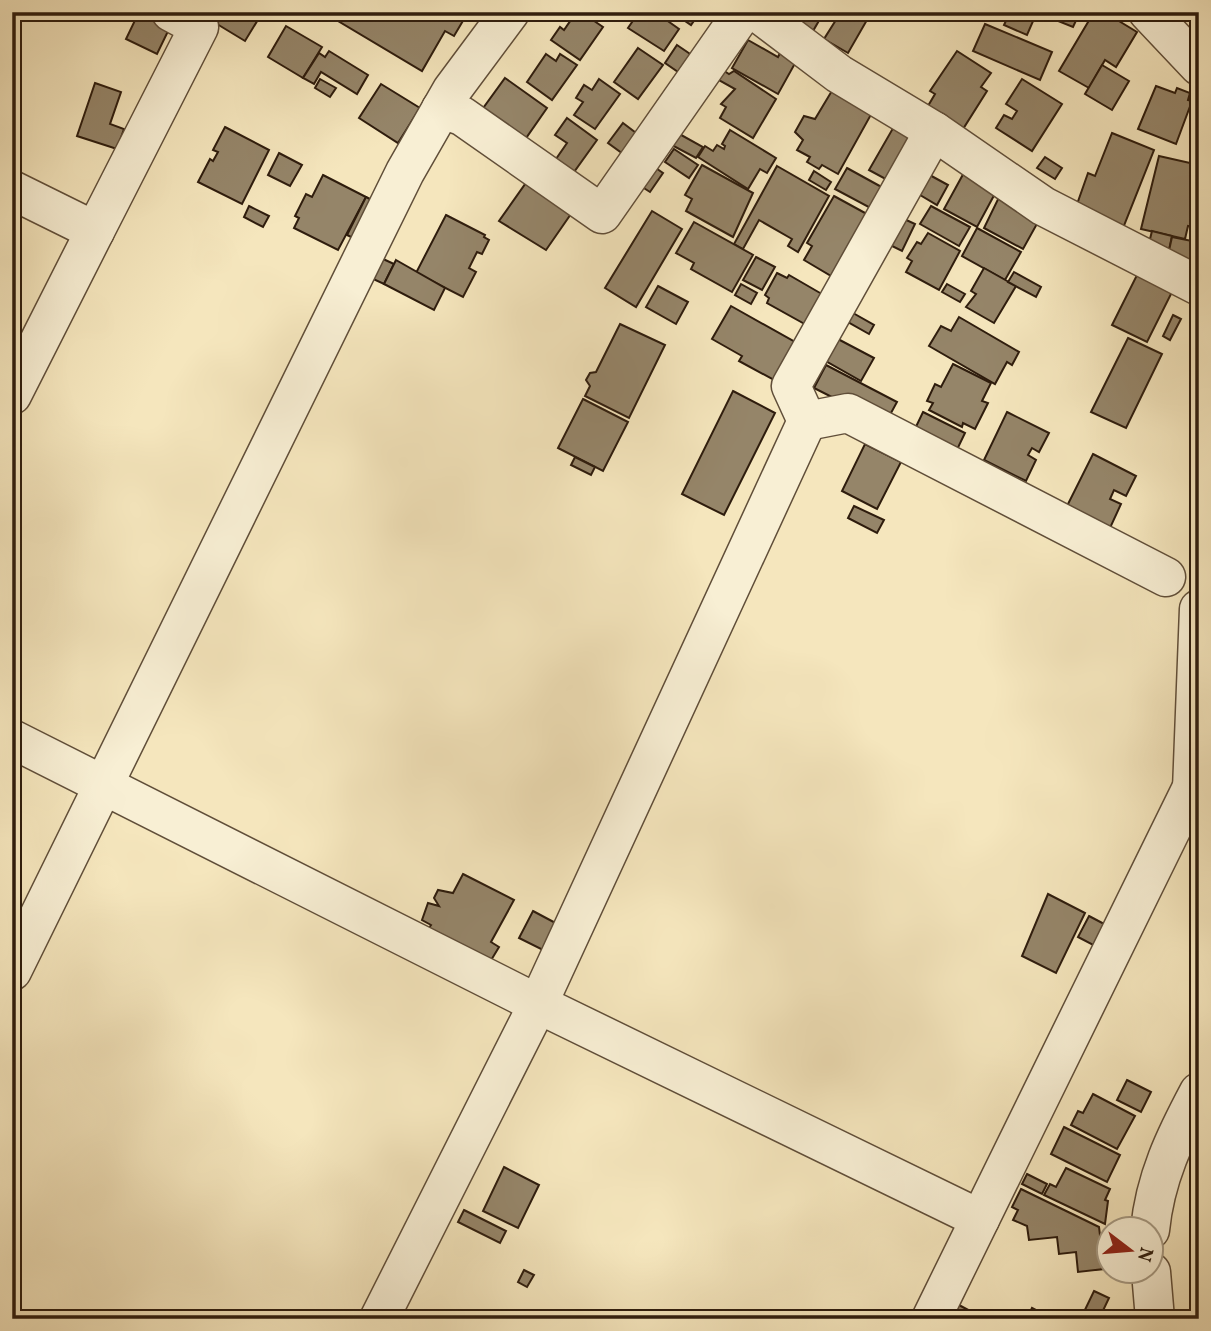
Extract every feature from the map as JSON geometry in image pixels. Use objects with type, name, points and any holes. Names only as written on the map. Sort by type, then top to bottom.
[{"type":"street","points":[[12,395],[199,27],[171,12]]},
{"type":"street","points":[[12,971],[106,786],[405,172],[441,109],[510,12]]},
{"type":"street","points":[[441,109],[462,116],[602,214],[743,12]]},
{"type":"street","points":[[757,12],[839,74],[934,131],[1043,206],[1199,286]]},
{"type":"street","points":[[1148,12],[1199,66]]},
{"type":"street","points":[[379,1319],[538,1004],[807,421],[791,386],[934,131]]},
{"type":"street","points":[[12,190],[95,231]]},
{"type":"street","points":[[807,421],[848,413],[1166,576]]},
{"type":"street","points":[[930,1319],[1196,781],[1199,608]]},
{"type":"street","points":[[12,739],[538,1004],[980,1219]]},
{"type":"street","points":[[1151,1216],[1152,1202],[1168,1151],[1199,1092]]},
{"type":"street","points":[[1152,1286],[1155,1319]]},
{"type":"building","points":[[139,12],[171,25],[157,54],[126,39]]},
{"type":"building","points":[[224,12],[250,12],[259,18],[245,41],[217,24]]},
{"type":"building","points":[[323,12],[467,14],[454,36],[445,31],[422,71]]},
{"type":"building","points":[[581,12],[603,27],[580,60],[551,40],[560,27],[564,30],[573,17],[576,19]]},
{"type":"building","points":[[639,12],[655,12],[679,29],[664,51],[628,28]]},
{"type":"building","points":[[672,12],[700,12],[691,25]]},
{"type":"building","points":[[782,12],[824,12],[813,31]]},
{"type":"building","points":[[841,12],[871,13],[848,53],[824,39]]},
{"type":"building","points":[[1010,12],[1037,12],[1027,35],[1004,25]]},
{"type":"building","points":[[1056,12],[1080,12],[1073,27],[1053,19]]},
{"type":"building","points":[[1094,12],[1104,12],[1137,32],[1116,67],[1105,60],[1089,88],[1059,71]]},
{"type":"building","points":[[985,24],[1052,52],[1040,80],[973,51]]},
{"type":"building","points":[[286,26],[322,47],[303,78],[268,57]]},
{"type":"building","points":[[748,40],[778,57],[782,49],[798,58],[778,94],[732,68]]},
{"type":"building","points":[[677,45],[696,58],[684,76],[665,63]]},
{"type":"building","points":[[638,48],[663,65],[638,99],[614,82]]},
{"type":"building","points":[[329,51],[368,75],[357,94],[321,72],[314,84],[303,78],[319,53],[325,57]]},
{"type":"building","points":[[957,51],[991,73],[981,87],[987,91],[963,129],[928,106],[935,94],[930,91]]},
{"type":"building","points":[[546,54],[556,61],[560,54],[577,65],[552,100],[527,82]]},
{"type":"building","points":[[1102,65],[1129,81],[1112,110],[1085,94]]},
{"type":"building","points":[[721,69],[729,74],[734,71],[776,99],[753,138],[720,118],[726,107],[721,104],[735,89],[715,78]]},
{"type":"building","points":[[505,78],[547,108],[524,141],[481,111]]},
{"type":"building","points":[[320,79],[336,88],[330,97],[315,88]]},
{"type":"building","points":[[599,79],[620,94],[595,129],[574,115],[583,102],[576,98],[584,85],[592,90]]},
{"type":"building","points":[[1022,79],[1062,104],[1032,151],[996,128],[1004,115],[1012,119],[1017,111],[1006,104]]},
{"type":"building","points":[[95,83],[121,92],[110,124],[124,129],[117,149],[77,136]]},
{"type":"building","points":[[381,84],[420,108],[398,143],[359,118]]},
{"type":"building","points":[[1156,86],[1175,93],[1177,88],[1190,93],[1188,100],[1192,101],[1176,144],[1138,129]]},
{"type":"building","points":[[833,89],[873,111],[838,174],[822,165],[819,169],[807,162],[810,157],[797,150],[803,140],[795,132],[804,116],[815,119]]},
{"type":"building","points":[[567,118],[597,140],[574,172],[556,159],[567,143],[555,135]]},
{"type":"building","points":[[623,123],[640,136],[626,156],[608,143]]},
{"type":"building","points":[[896,123],[917,135],[891,182],[869,170]]},
{"type":"building","points":[[225,127],[269,150],[242,204],[198,182],[210,159],[213,161],[218,152],[213,150]]},
{"type":"building","points":[[730,130],[776,158],[767,173],[760,169],[748,189],[698,157],[705,146],[713,151],[717,145],[724,149],[722,144]]},
{"type":"building","points":[[674,131],[703,147],[696,158],[668,143]]},
{"type":"building","points":[[1112,133],[1154,150],[1121,233],[1075,210],[1088,173],[1095,176]]},
{"type":"building","points":[[674,149],[698,165],[689,178],[665,162]]},
{"type":"building","points":[[279,153],[302,165],[290,186],[268,175]]},
{"type":"building","points":[[1159,156],[1199,165],[1196,190],[1199,191],[1199,205],[1193,227],[1188,226],[1185,239],[1141,229]]},
{"type":"building","points":[[1045,157],[1062,168],[1055,179],[1037,168]]},
{"type":"building","points":[[650,164],[663,173],[650,192],[636,183]]},
{"type":"building","points":[[702,165],[753,193],[733,237],[686,211],[692,199],[685,195]]},
{"type":"building","points":[[777,166],[829,196],[798,252],[788,246],[792,239],[759,220],[743,249],[734,244]]},
{"type":"building","points":[[847,168],[887,190],[876,211],[835,189]]},
{"type":"building","points":[[966,169],[998,188],[977,227],[944,209]]},
{"type":"building","points":[[814,171],[831,182],[826,190],[809,180]]},
{"type":"building","points":[[926,173],[948,185],[937,205],[915,192]]},
{"type":"building","points":[[323,175],[366,197],[338,250],[294,228],[299,218],[295,216],[306,194],[312,197]]},
{"type":"building","points":[[528,180],[573,211],[546,250],[499,221]]},
{"type":"building","points":[[1004,187],[1038,222],[1023,249],[984,228]]},
{"type":"building","points":[[834,196],[876,219],[843,283],[804,260],[812,246],[807,243]]},
{"type":"building","points":[[366,197],[378,203],[359,241],[347,235]]},
{"type":"building","points":[[249,206],[269,216],[263,227],[244,217]]},
{"type":"building","points":[[931,206],[970,227],[959,246],[920,224]]},
{"type":"building","points":[[652,211],[682,229],[636,307],[605,288]]},
{"type":"building","points":[[446,215],[485,235],[489,240],[482,254],[477,252],[469,268],[476,272],[463,297],[416,273]]},
{"type":"building","points":[[902,218],[915,224],[902,251],[888,244]]},
{"type":"building","points":[[694,222],[753,255],[732,292],[691,269],[694,263],[676,253]]},
{"type":"building","points":[[977,228],[1021,252],[1005,280],[962,256]]},
{"type":"building","points":[[1152,231],[1172,236],[1168,255],[1147,251]]},
{"type":"building","points":[[928,233],[960,251],[939,290],[906,272],[912,261],[907,258],[917,242],[921,244]]},
{"type":"building","points":[[1172,237],[1197,242],[1193,264],[1168,255]]},
{"type":"building","points":[[756,257],[775,267],[762,290],[743,280]]},
{"type":"building","points":[[381,258],[394,264],[384,284],[371,278]]},
{"type":"building","points":[[396,260],[445,288],[434,310],[384,284]]},
{"type":"building","points":[[984,268],[1016,286],[994,323],[966,307],[976,294],[971,291]]},
{"type":"building","points":[[1014,272],[1041,287],[1036,297],[1008,282]]},
{"type":"building","points":[[777,273],[787,278],[789,275],[827,297],[810,327],[767,303],[769,298],[765,295]]},
{"type":"building","points":[[1137,275],[1172,292],[1147,342],[1112,325]]},
{"type":"building","points":[[741,284],[757,293],[751,304],[735,295]]},
{"type":"building","points":[[947,284],[965,294],[960,302],[942,292]]},
{"type":"building","points":[[658,286],[688,302],[676,324],[646,307]]},
{"type":"building","points":[[731,306],[795,342],[774,380],[739,361],[742,356],[712,339]]},
{"type":"building","points":[[853,313],[874,325],[869,334],[848,322]]},
{"type":"building","points":[[1173,315],[1181,319],[1170,340],[1163,336]]},
{"type":"building","points":[[959,317],[1019,352],[1012,365],[1007,362],[995,384],[929,346],[941,326],[951,331]]},
{"type":"building","points":[[620,324],[665,345],[629,418],[585,396],[590,386],[586,380],[590,373],[596,372]]},
{"type":"building","points":[[836,338],[874,358],[861,381],[824,360]]},
{"type":"building","points":[[1128,338],[1162,354],[1126,428],[1091,412]]},
{"type":"building","points":[[953,364],[991,383],[982,401],[988,403],[975,429],[963,423],[962,427],[929,410],[933,403],[927,401],[935,384],[941,387]]},
{"type":"building","points":[[826,365],[897,402],[885,424],[814,388]]},
{"type":"building","points":[[733,391],[775,413],[724,515],[682,494]]},
{"type":"building","points":[[583,399],[628,422],[603,471],[558,448]]},
{"type":"building","points":[[923,412],[965,433],[952,460],[913,433]]},
{"type":"building","points":[[1007,412],[1049,433],[1039,452],[1032,448],[1028,455],[1036,460],[1026,481],[984,460]]},
{"type":"building","points":[[865,444],[901,462],[877,509],[842,491]]},
{"type":"building","points":[[1093,454],[1136,476],[1126,496],[1114,490],[1110,499],[1121,504],[1110,528],[1067,506]]},
{"type":"building","points":[[575,457],[595,467],[591,475],[571,465]]},
{"type":"building","points":[[854,506],[884,520],[877,533],[848,518]]},
{"type":"building","points":[[463,874],[514,900],[491,942],[499,947],[490,962],[429,928],[431,925],[422,920],[428,903],[439,906],[434,898],[438,890],[453,893]]},
{"type":"building","points":[[1048,894],[1085,913],[1056,973],[1022,956]]},
{"type":"building","points":[[533,911],[563,927],[549,953],[519,938]]},
{"type":"building","points":[[1089,916],[1108,926],[1097,947],[1078,937]]},
{"type":"building","points":[[1127,1080],[1151,1092],[1141,1112],[1117,1100]]},
{"type":"building","points":[[1093,1094],[1135,1116],[1117,1149],[1071,1125],[1078,1111],[1083,1113]]},
{"type":"building","points":[[1064,1127],[1120,1155],[1107,1182],[1051,1154]]},
{"type":"building","points":[[504,1167],[539,1185],[518,1228],[483,1211]]},
{"type":"building","points":[[1066,1168],[1110,1189],[1105,1200],[1108,1201],[1106,1216],[1096,1216],[1096,1220],[1044,1195],[1050,1184],[1056,1187]]},
{"type":"building","points":[[1027,1174],[1047,1184],[1042,1194],[1022,1184]]},
{"type":"building","points":[[1021,1189],[1096,1226],[1096,1270],[1078,1272],[1076,1252],[1059,1254],[1057,1237],[1029,1240],[1027,1226],[1013,1220],[1018,1210],[1012,1207]]},
{"type":"building","points":[[464,1210],[506,1231],[500,1243],[458,1222]]},
{"type":"building","points":[[524,1270],[534,1275],[527,1287],[518,1282]]},
{"type":"building","points":[[1094,1291],[1109,1298],[1099,1319],[1083,1314]]},
{"type":"building","points":[[957,1304],[974,1313],[971,1319],[950,1319]]},
{"type":"building","points":[[1032,1308],[1053,1319],[1027,1319]]}]
